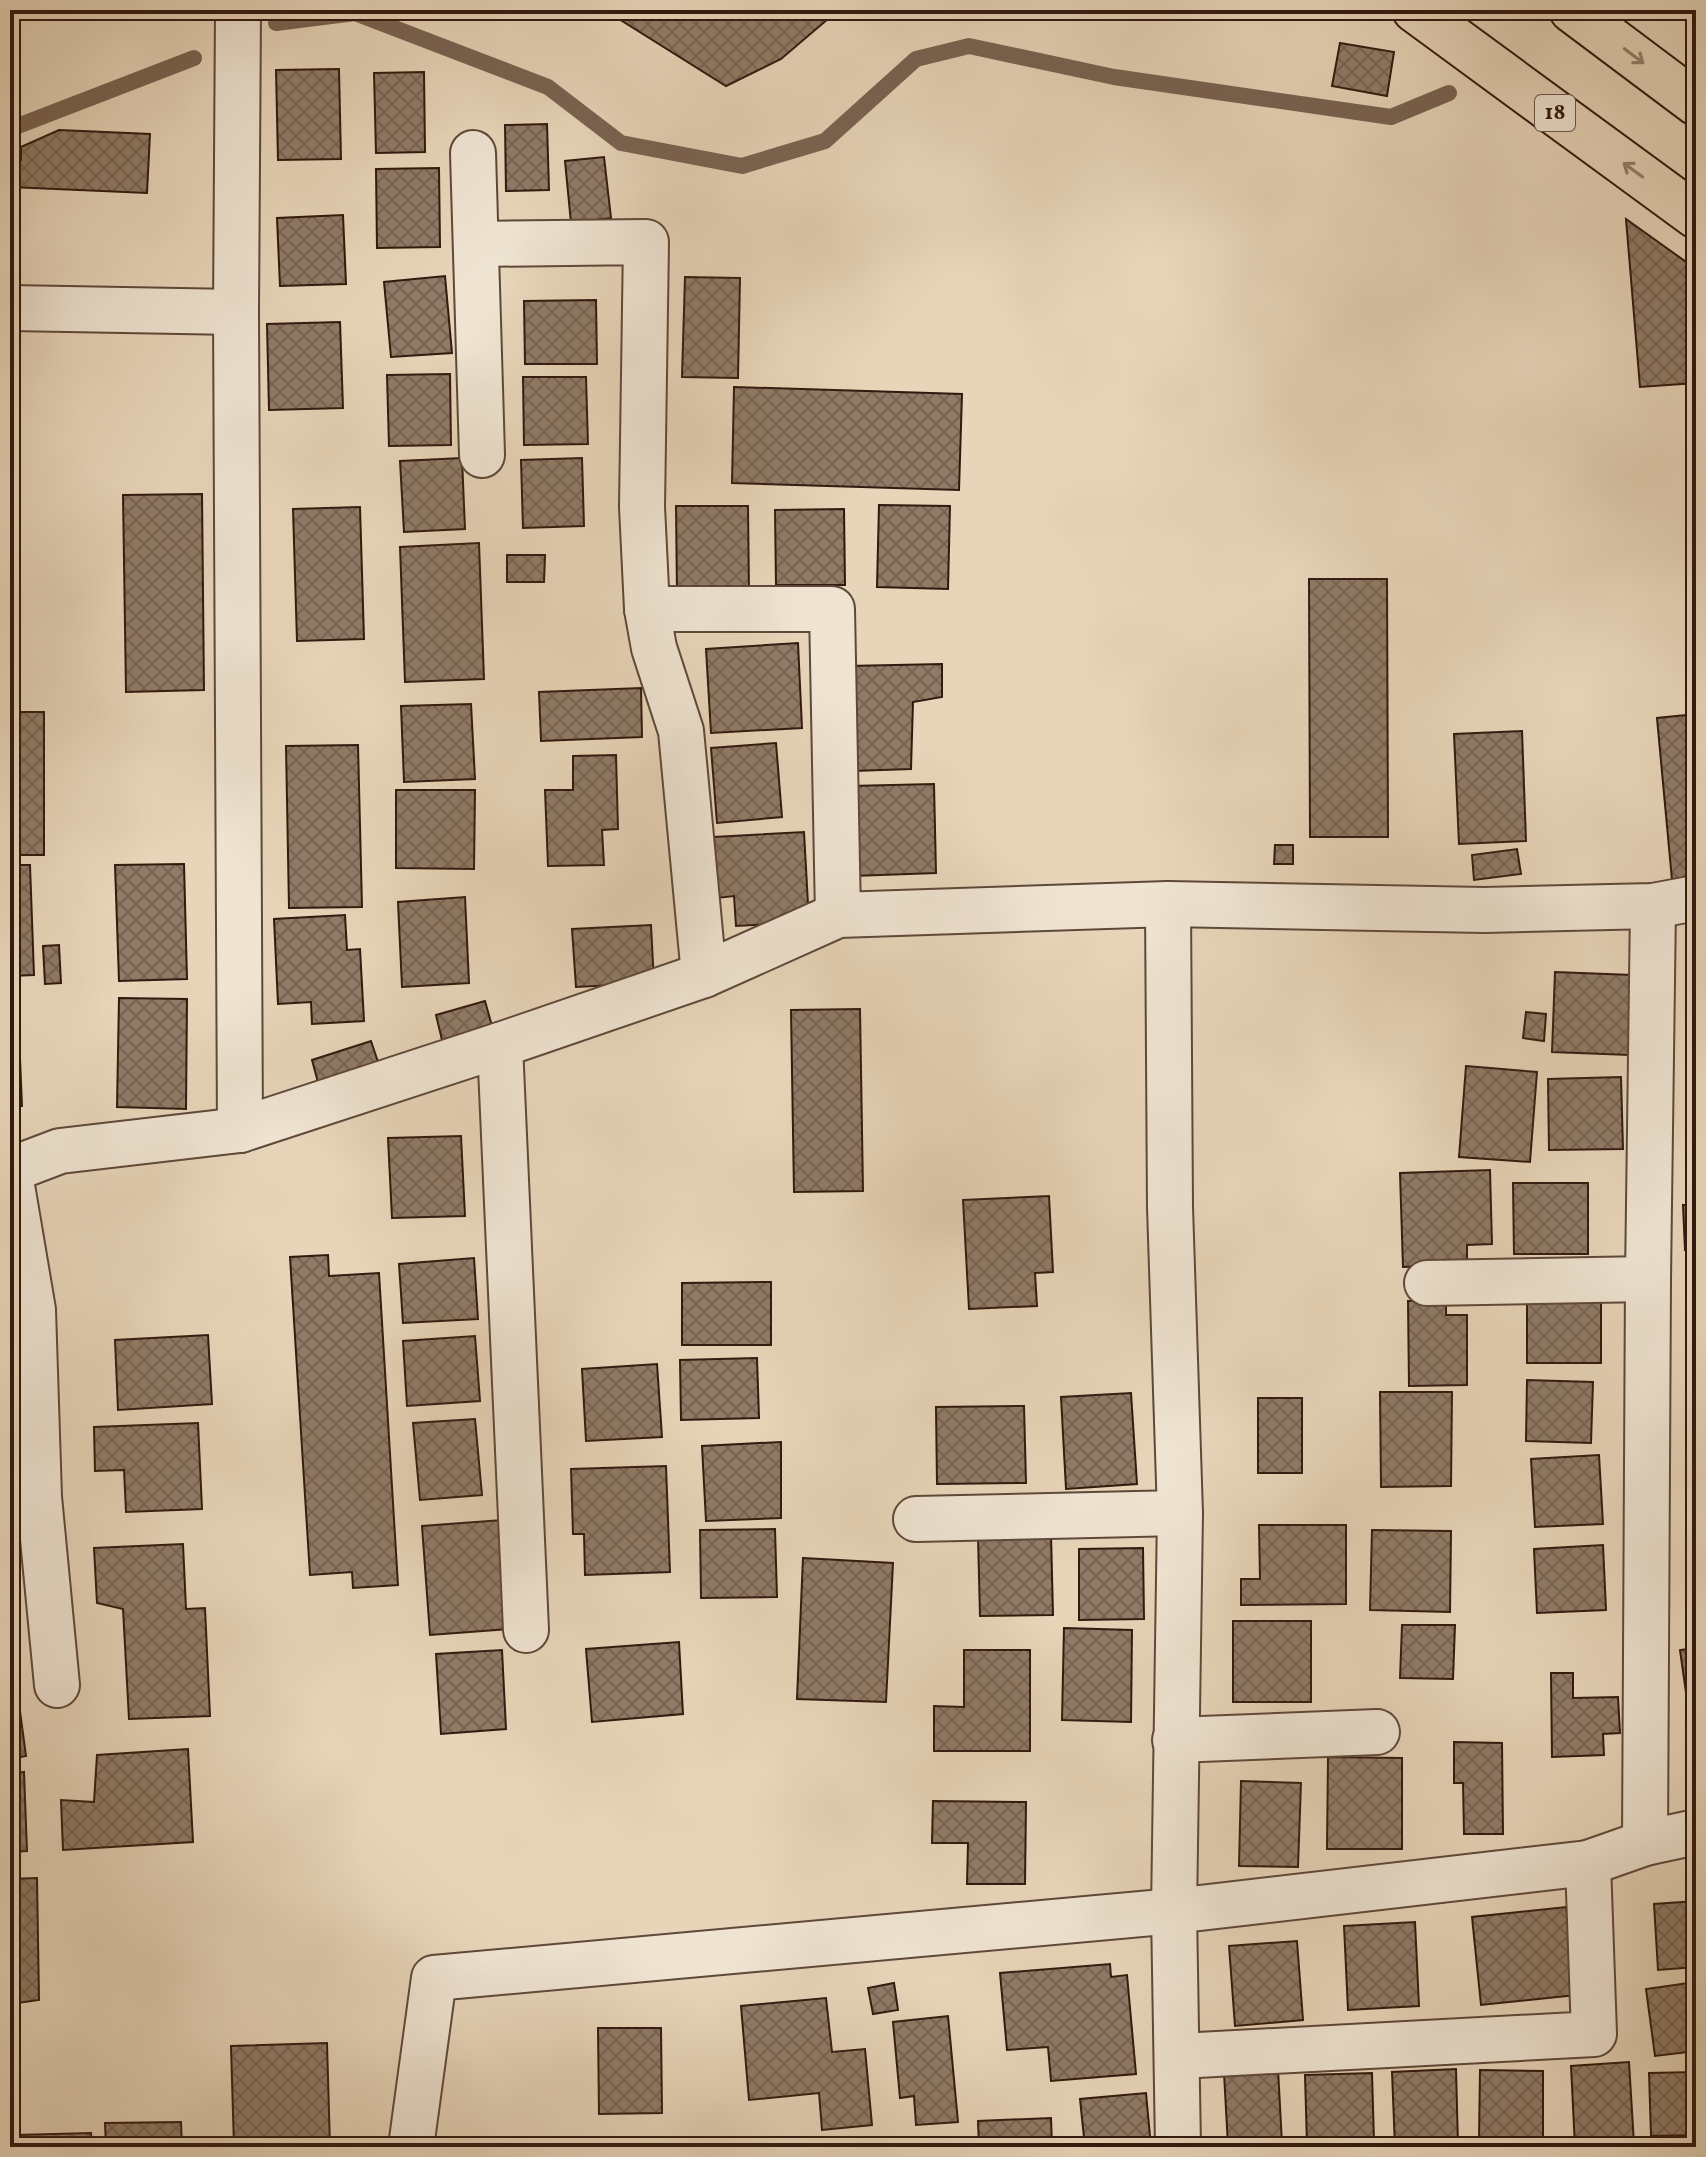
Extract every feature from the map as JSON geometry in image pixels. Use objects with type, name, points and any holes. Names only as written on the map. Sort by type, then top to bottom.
[{"type":"highway","name":"18","points":[[1415,10],[1696,216]]},
{"type":"highway","points":[[1572,10],[1696,103]]},
{"type":"street","points":[[238,10],[236,312],[240,1130]]},
{"type":"street","points":[[473,153],[482,455]]},
{"type":"street","points":[[476,244],[646,242],[642,507],[647,609],[654,648],[681,731],[704,975]]},
{"type":"street","points":[[10,308],[236,312]]},
{"type":"street","points":[[647,609],[832,609],[838,915]]},
{"type":"street","points":[[57,1685],[39,1497],[33,1310],[10,1172],[60,1151],[240,1130],[704,975],[838,915],[1168,904],[1484,910],[1653,906],[1696,898]]},
{"type":"street","points":[[1168,904],[1170,1207],[1180,1513],[1174,1911],[1179,2056],[1178,2147]]},
{"type":"street","points":[[1645,1843],[1653,906]]},
{"type":"street","points":[[500,1045],[526,1630]]},
{"type":"street","points":[[1427,1283],[1648,1279]]},
{"type":"street","points":[[916,1519],[1180,1513]]},
{"type":"street","points":[[1175,1740],[1377,1732]]},
{"type":"street","points":[[411,2147],[434,1978],[1174,1911],[1588,1863],[1645,1843],[1696,1832]]},
{"type":"street","points":[[1179,2056],[1594,2034],[1588,1863]]},
{"type":"building","points":[[166,10],[223,10],[223,14],[166,15]]},
{"type":"building","points":[[614,10],[834,10],[829,18],[781,59],[726,86],[611,14]]},
{"type":"building","points":[[1340,43],[1394,52],[1387,96],[1332,86]]},
{"type":"building","points":[[339,69],[341,159],[278,160],[276,70]]},
{"type":"building","points":[[424,72],[425,152],[376,153],[374,73]]},
{"type":"building","points":[[547,124],[549,190],[506,191],[505,125]]},
{"type":"building","points":[[59,130],[150,134],[147,193],[10,187],[10,159],[21,160],[21,147]]},
{"type":"building","points":[[604,157],[611,218],[571,223],[565,161]]},
{"type":"building","points":[[439,168],[440,247],[377,248],[376,169]]},
{"type":"building","points":[[343,215],[346,284],[280,286],[277,218]]},
{"type":"building","points":[[1626,219],[1696,269],[1696,383],[1640,387]]},
{"type":"building","points":[[445,276],[452,353],[391,357],[384,282]]},
{"type":"building","points":[[685,277],[740,278],[738,378],[682,377]]},
{"type":"building","points":[[596,300],[597,364],[525,364],[524,301]]},
{"type":"building","points":[[340,322],[343,408],[269,410],[267,324]]},
{"type":"building","points":[[450,374],[451,445],[389,446],[387,375]]},
{"type":"building","points":[[523,377],[586,377],[588,444],[524,445]]},
{"type":"building","points":[[734,387],[962,394],[959,490],[732,483]]},
{"type":"building","points":[[462,458],[465,529],[404,532],[400,461]]},
{"type":"building","points":[[582,458],[584,526],[523,528],[521,460]]},
{"type":"building","points":[[202,494],[204,690],[126,692],[123,495]]},
{"type":"building","points":[[879,505],[950,506],[948,589],[877,587]]},
{"type":"building","points":[[676,506],[748,506],[749,593],[677,594]]},
{"type":"building","points":[[360,507],[364,639],[297,641],[293,509]]},
{"type":"building","points":[[844,509],[845,585],[776,585],[775,510]]},
{"type":"building","points":[[479,543],[484,679],[405,682],[400,547]]},
{"type":"building","points":[[507,555],[545,555],[544,582],[507,582]]},
{"type":"building","points":[[1309,579],[1387,579],[1388,837],[1310,837]]},
{"type":"building","points":[[798,643],[802,728],[711,733],[706,649]]},
{"type":"building","points":[[942,664],[942,697],[913,702],[911,769],[853,771],[847,666]]},
{"type":"building","points":[[641,688],[642,737],[541,741],[539,692]]},
{"type":"building","points":[[471,704],[475,779],[404,782],[401,706]]},
{"type":"building","points":[[10,712],[44,712],[44,855],[10,855]]},
{"type":"building","points":[[1696,714],[1696,878],[1672,880],[1657,718]]},
{"type":"building","points":[[1522,731],[1526,841],[1459,844],[1454,734]]},
{"type":"building","points":[[776,743],[782,817],[717,823],[711,748]]},
{"type":"building","points":[[358,745],[362,907],[289,908],[286,746]]},
{"type":"building","points":[[616,755],[618,829],[602,830],[604,865],[548,866],[545,790],[573,790],[573,756]]},
{"type":"building","points":[[934,784],[936,873],[853,876],[850,786]]},
{"type":"building","points":[[396,790],[475,790],[474,869],[396,868]]},
{"type":"building","points":[[804,832],[809,922],[736,926],[734,896],[717,898],[714,837]]},
{"type":"building","points":[[1275,845],[1293,845],[1293,864],[1274,864]]},
{"type":"building","points":[[1517,849],[1521,874],[1474,880],[1472,855]]},
{"type":"building","points":[[184,864],[187,979],[119,981],[115,865]]},
{"type":"building","points":[[10,865],[30,865],[34,975],[10,976]]},
{"type":"building","points":[[465,897],[469,983],[402,987],[398,902]]},
{"type":"building","points":[[345,915],[347,950],[360,949],[364,1021],[312,1024],[311,1002],[278,1004],[274,919]]},
{"type":"building","points":[[651,925],[654,983],[576,987],[572,929]]},
{"type":"building","points":[[59,945],[61,983],[45,984],[43,946]]},
{"type":"building","points":[[1555,972],[1632,975],[1629,1055],[1552,1052]]},
{"type":"building","points":[[10,987],[17,987],[22,1106],[10,1106]]},
{"type":"building","points":[[119,998],[187,999],[186,1109],[117,1107]]},
{"type":"building","points":[[485,1001],[492,1026],[442,1040],[436,1015]]},
{"type":"building","points":[[860,1009],[863,1191],[794,1192],[791,1010]]},
{"type":"building","points":[[1526,1012],[1546,1014],[1544,1041],[1523,1038]]},
{"type":"building","points":[[371,1041],[380,1068],[319,1086],[312,1060]]},
{"type":"building","points":[[1466,1066],[1537,1072],[1530,1162],[1459,1157]]},
{"type":"building","points":[[1621,1077],[1623,1149],[1549,1150],[1548,1079]]},
{"type":"building","points":[[1689,1085],[1696,1085],[1696,1154],[1688,1154]]},
{"type":"building","points":[[461,1136],[465,1216],[392,1218],[388,1138]]},
{"type":"building","points":[[1490,1170],[1492,1244],[1467,1245],[1467,1265],[1403,1267],[1400,1173]]},
{"type":"building","points":[[1513,1183],[1588,1183],[1588,1254],[1514,1254]]},
{"type":"building","points":[[1049,1196],[1053,1272],[1035,1273],[1037,1306],[969,1309],[963,1200]]},
{"type":"building","points":[[1683,1205],[1696,1205],[1696,1250],[1685,1250]]},
{"type":"building","points":[[328,1255],[329,1276],[379,1273],[398,1585],[353,1588],[352,1572],[310,1575],[290,1257]]},
{"type":"building","points":[[474,1258],[478,1319],[403,1323],[399,1264]]},
{"type":"building","points":[[771,1282],[771,1345],[682,1345],[682,1283]]},
{"type":"building","points":[[1527,1295],[1601,1295],[1601,1363],[1527,1363]]},
{"type":"building","points":[[1446,1300],[1446,1315],[1467,1315],[1467,1385],[1409,1386],[1408,1301]]},
{"type":"building","points":[[1694,1334],[1696,1334],[1696,1444]]},
{"type":"building","points":[[208,1335],[212,1404],[118,1410],[115,1340]]},
{"type":"building","points":[[475,1336],[480,1401],[407,1406],[403,1341]]},
{"type":"building","points":[[757,1358],[759,1418],[681,1420],[680,1360]]},
{"type":"building","points":[[657,1364],[662,1437],[586,1441],[582,1369]]},
{"type":"building","points":[[1527,1380],[1593,1382],[1591,1443],[1526,1441]]},
{"type":"building","points":[[1380,1392],[1452,1392],[1451,1486],[1381,1487]]},
{"type":"building","points":[[1131,1393],[1137,1484],[1066,1489],[1061,1397]]},
{"type":"building","points":[[1258,1398],[1302,1398],[1302,1473],[1258,1473]]},
{"type":"building","points":[[1024,1406],[1026,1483],[937,1484],[936,1407]]},
{"type":"building","points":[[475,1419],[482,1495],[420,1500],[413,1423]]},
{"type":"building","points":[[198,1423],[202,1509],[126,1512],[124,1470],[95,1471],[94,1427]]},
{"type":"building","points":[[781,1442],[781,1518],[706,1521],[702,1446]]},
{"type":"building","points":[[1599,1455],[1603,1524],[1535,1527],[1531,1459]]},
{"type":"building","points":[[666,1466],[670,1572],[585,1575],[584,1534],[573,1534],[571,1469]]},
{"type":"building","points":[[502,1520],[509,1629],[430,1635],[422,1526]]},
{"type":"building","points":[[1259,1525],[1346,1525],[1346,1604],[1241,1605],[1241,1579],[1260,1579]]},
{"type":"building","points":[[775,1529],[777,1597],[701,1598],[700,1530]]},
{"type":"building","points":[[1372,1530],[1451,1531],[1450,1612],[1370,1610]]},
{"type":"building","points":[[1051,1534],[1053,1615],[980,1616],[978,1536]]},
{"type":"building","points":[[1687,1536],[1696,1536],[1696,1619],[1688,1619]]},
{"type":"building","points":[[183,1544],[186,1609],[205,1608],[210,1716],[129,1719],[123,1609],[97,1603],[94,1548]]},
{"type":"building","points":[[1603,1545],[1606,1610],[1537,1613],[1534,1549]]},
{"type":"building","points":[[1143,1548],[1144,1619],[1079,1620],[1079,1549]]},
{"type":"building","points":[[803,1558],[893,1563],[886,1702],[797,1699]]},
{"type":"building","points":[[1233,1621],[1311,1621],[1311,1702],[1233,1702]]},
{"type":"building","points":[[1402,1625],[1455,1625],[1453,1679],[1400,1678]]},
{"type":"building","points":[[1064,1628],[1132,1630],[1131,1722],[1062,1720]]},
{"type":"building","points":[[679,1642],[683,1714],[592,1722],[586,1649]]},
{"type":"building","points":[[1696,1648],[1696,1727],[1691,1728],[1680,1650]]},
{"type":"building","points":[[502,1650],[506,1729],[441,1734],[436,1654]]},
{"type":"building","points":[[964,1650],[1030,1650],[1030,1751],[934,1751],[934,1706],[964,1707]]},
{"type":"building","points":[[1551,1673],[1573,1673],[1573,1698],[1618,1697],[1620,1733],[1603,1734],[1604,1755],[1552,1757]]},
{"type":"building","points":[[19,1704],[26,1756],[10,1759],[10,1705]]},
{"type":"building","points":[[1454,1742],[1502,1743],[1503,1834],[1464,1834],[1463,1783],[1454,1783]]},
{"type":"building","points":[[188,1749],[193,1842],[63,1850],[61,1800],[94,1802],[97,1755]]},
{"type":"building","points":[[1328,1757],[1402,1758],[1402,1849],[1327,1849]]},
{"type":"building","points":[[24,1772],[27,1851],[10,1852],[10,1774]]},
{"type":"building","points":[[1241,1781],[1301,1783],[1298,1867],[1239,1866]]},
{"type":"building","points":[[933,1801],[1026,1802],[1025,1884],[967,1884],[968,1843],[932,1843]]},
{"type":"building","points":[[37,1878],[39,2000],[10,2004],[10,1879]]},
{"type":"building","points":[[1696,1901],[1696,1967],[1658,1970],[1654,1904]]},
{"type":"building","points":[[1566,1907],[1576,1995],[1481,2005],[1472,1917]]},
{"type":"building","points":[[1415,1922],[1419,2006],[1348,2010],[1344,1926]]},
{"type":"building","points":[[1297,1941],[1303,2020],[1235,2026],[1229,1946]]},
{"type":"building","points":[[1110,1964],[1111,1977],[1127,1975],[1136,2074],[1051,2081],[1048,2047],[1007,2050],[1000,1973]]},
{"type":"building","points":[[1696,1982],[1696,2051],[1655,2056],[1646,1989]]},
{"type":"building","points":[[894,1983],[898,2010],[873,2014],[868,1988]]},
{"type":"building","points":[[826,1998],[832,2052],[865,2049],[872,2125],[822,2130],[819,2093],[749,2100],[741,2006]]},
{"type":"building","points":[[948,2016],[958,2122],[916,2125],[914,2096],[900,2098],[893,2022]]},
{"type":"building","points":[[598,2028],[661,2028],[662,2113],[599,2114]]},
{"type":"building","points":[[327,2043],[330,2147],[234,2147],[231,2046]]},
{"type":"building","points":[[1629,2062],[1634,2144],[1575,2147],[1571,2066]]},
{"type":"building","points":[[1278,2069],[1282,2144],[1228,2146],[1224,2073]]},
{"type":"building","points":[[1456,2069],[1458,2145],[1395,2147],[1392,2072]]},
{"type":"building","points":[[1480,2070],[1543,2071],[1543,2141],[1479,2141]]},
{"type":"building","points":[[1696,2072],[1696,2135],[1651,2136],[1649,2073]]},
{"type":"building","points":[[1372,2073],[1374,2141],[1307,2144],[1305,2075]]},
{"type":"building","points":[[1146,2093],[1151,2147],[1085,2147],[1080,2099]]},
{"type":"building","points":[[1051,2118],[1052,2147],[979,2147],[978,2121]]},
{"type":"building","points":[[181,2122],[182,2147],[106,2147],[105,2123]]},
{"type":"building","points":[[91,2133],[92,2147],[16,2147],[16,2135]]},
{"type":"waterway","points":[[276,23],[355,13],[548,87],[621,143],[742,166],[825,141],[916,59],[969,46],[1114,77],[1391,117],[1449,93]]},
{"type":"waterway","points":[[10,129],[194,58]]}]
